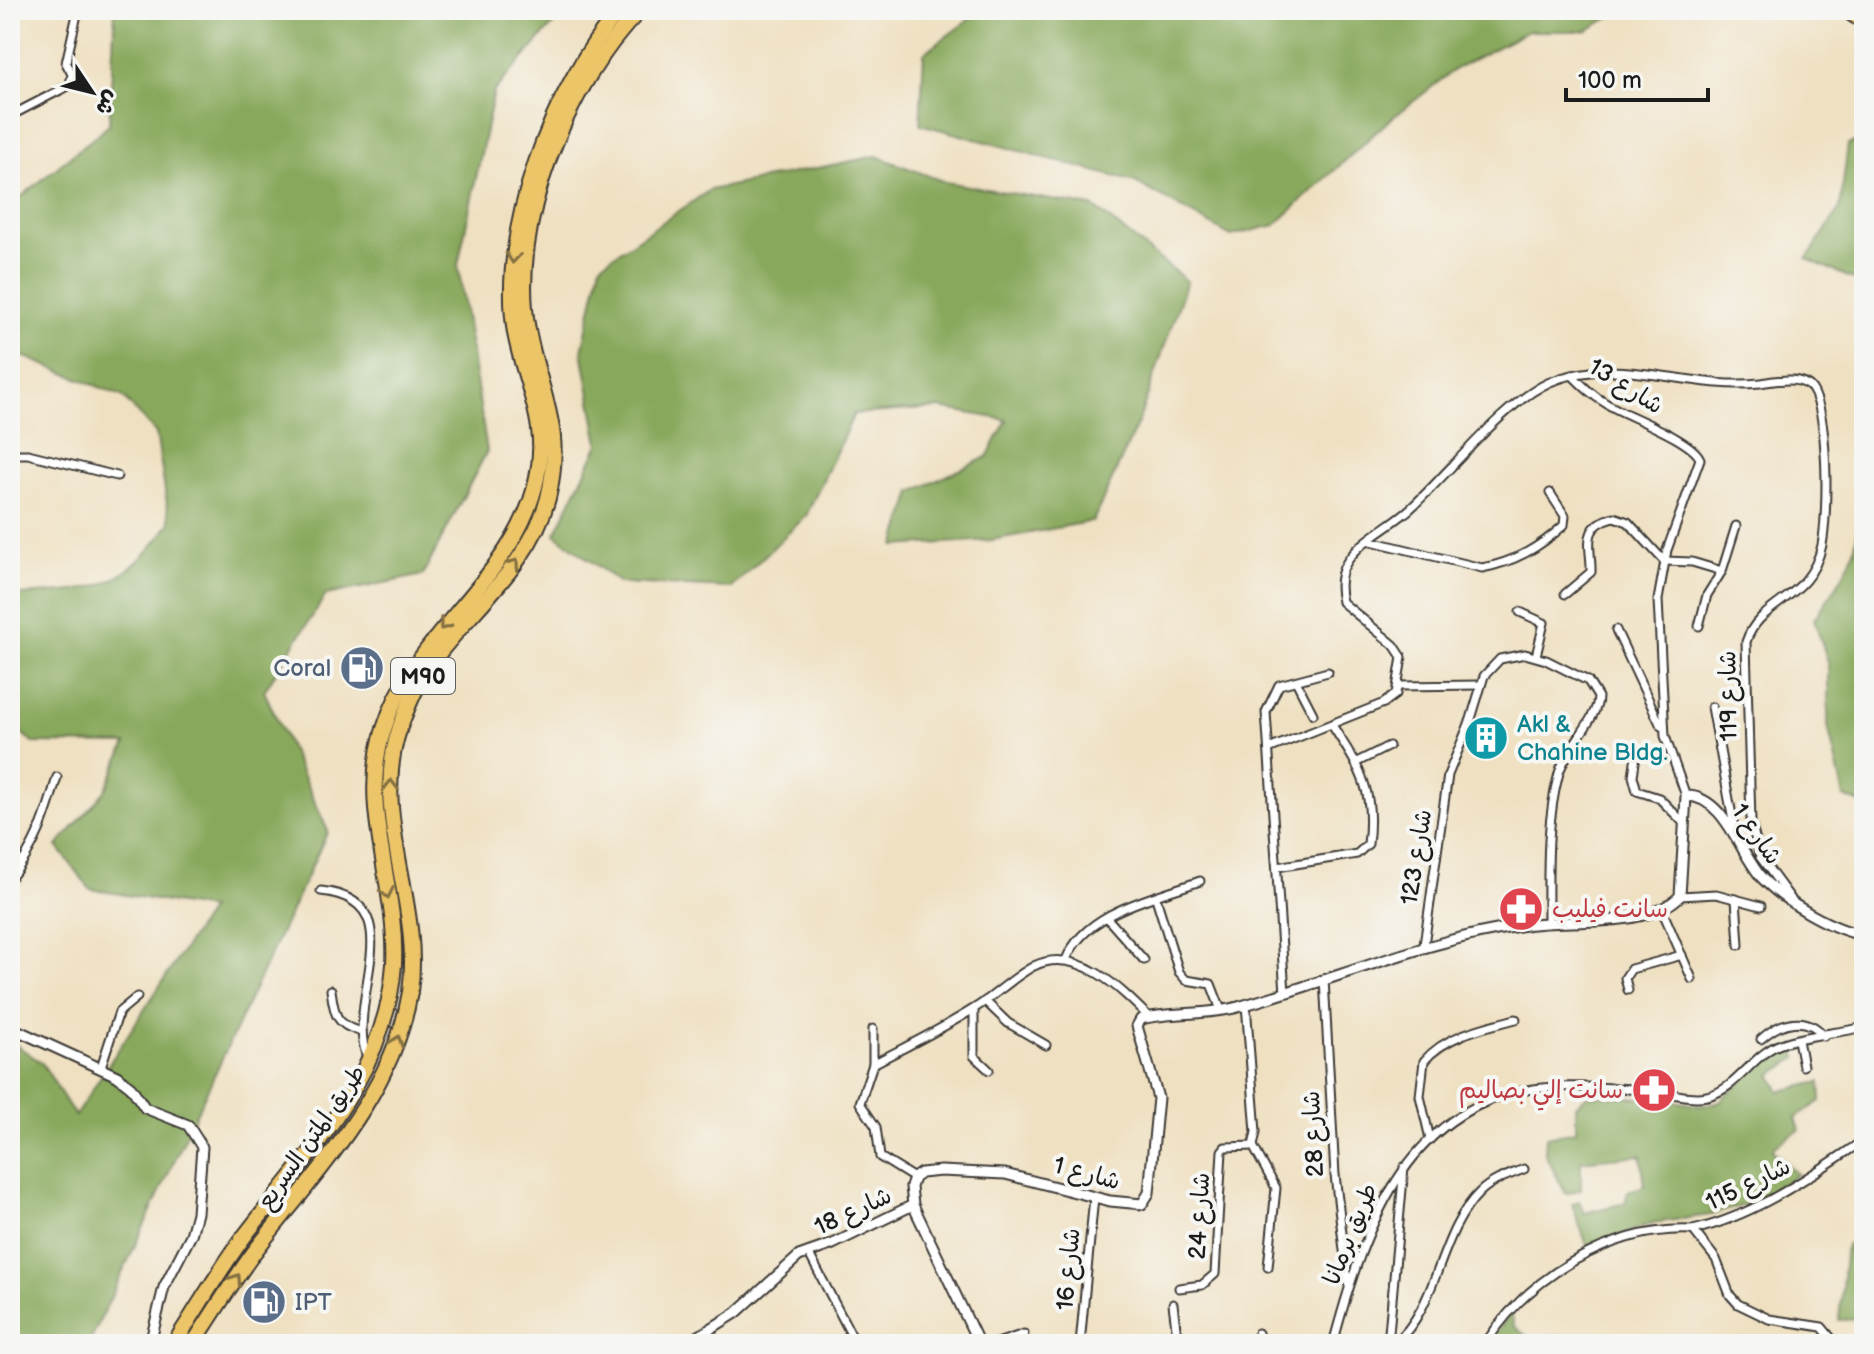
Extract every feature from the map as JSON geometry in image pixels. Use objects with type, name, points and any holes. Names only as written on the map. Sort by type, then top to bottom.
[{"type":"highway","name":"طريق المتن السريع","points":[[174,1344],[228,1259],[345,1104],[369,1063],[387,1013],[394,964],[393,926],[381,866],[373,790],[383,730],[413,668],[458,607],[501,560],[532,498],[542,434],[512,313],[514,243],[542,151],[574,72],[620,10]]},
{"type":"highway","name":"طريق المتن السريع","points":[[193,1344],[247,1262],[308,1185],[374,1092],[397,1043],[409,993],[413,951],[412,929],[391,823],[390,775],[398,734],[412,695],[431,663],[509,572],[530,541],[547,502],[554,469],[554,437],[551,409],[528,329],[525,296],[530,236],[557,140],[586,77],[603,50],[640,10]]},
{"type":"highway","points":[[1846,10],[1864,22]]},
{"type":"street","points":[[10,116],[70,85],[72,74],[66,63],[78,10]]},
{"type":"street","name":"شارع 119","points":[[1572,375],[1596,370],[1746,385],[1803,382],[1811,388],[1821,422],[1824,518],[1818,558],[1806,582],[1758,620],[1746,642],[1751,822],[1760,857],[1791,899]]},
{"type":"street","name":"شارع 13","points":[[1399,686],[1399,651],[1342,602],[1340,592],[1345,564],[1356,550],[1410,509],[1511,409],[1539,388],[1572,375],[1607,404],[1698,453],[1699,468],[1664,561],[1657,631],[1665,736],[1686,796]]},
{"type":"street","points":[[10,454],[28,454],[117,476]]},
{"type":"street","points":[[1371,541],[1482,568],[1513,561],[1564,525],[1565,516],[1550,493]]},
{"type":"street","points":[[1565,594],[1591,572],[1588,539],[1608,518],[1622,517],[1664,561],[1692,562],[1722,571]]},
{"type":"street","points":[[1699,626],[1707,595],[1722,571],[1736,526]]},
{"type":"street","points":[[1520,612],[1544,623],[1536,656]]},
{"type":"street","points":[[1616,630],[1665,736]]},
{"type":"street","points":[[1271,748],[1390,700],[1399,686],[1480,685],[1500,659],[1517,654],[1536,656],[1588,681],[1598,697],[1595,714],[1566,753],[1555,793],[1548,922]]},
{"type":"street","points":[[1285,993],[1268,703],[1279,685],[1328,672]]},
{"type":"street","points":[[1296,681],[1313,714]]},
{"type":"street","name":"شارع 123","points":[[1424,945],[1448,775],[1471,719],[1480,685]]},
{"type":"street","points":[[1712,707],[1737,842]]},
{"type":"street","points":[[1277,867],[1364,851],[1368,844],[1371,812],[1367,786],[1357,762],[1332,725]]},
{"type":"street","points":[[1357,762],[1389,746]]},
{"type":"street","points":[[1636,755],[1633,776],[1637,791],[1659,798],[1683,822]]},
{"type":"street","points":[[10,879],[33,848],[46,821],[57,777]]},
{"type":"street","points":[[1680,896],[1686,796]]},
{"type":"street","name":"شارع 1","points":[[1686,796],[1710,803],[1766,882],[1822,922],[1864,935]]},
{"type":"street","points":[[1066,960],[1079,936],[1107,918],[1200,881]]},
{"type":"street","points":[[321,891],[355,901],[371,924],[372,952],[359,1031],[369,1063]]},
{"type":"street","points":[[873,1064],[974,1009],[1036,965],[1066,960],[1117,986],[1149,1017],[1221,1010],[1246,1004],[1424,945],[1548,922],[1629,919],[1662,910],[1680,896],[1716,894],[1761,906]]},
{"type":"street","points":[[1156,898],[1179,972],[1186,980],[1211,984],[1221,1010]]},
{"type":"street","points":[[1736,899],[1739,945]]},
{"type":"street","points":[[1662,910],[1692,979]]},
{"type":"street","points":[[1107,918],[1144,960]]},
{"type":"street","points":[[1628,990],[1625,978],[1631,969],[1682,955]]},
{"type":"street","name":"شارع 28","points":[[1324,979],[1335,1175],[1349,1286]]},
{"type":"street","points":[[331,990],[336,1019],[347,1028],[359,1031]]},
{"type":"street","points":[[101,1067],[119,1012],[137,997]]},
{"type":"street","points":[[985,1001],[1008,1023],[1046,1045]]},
{"type":"street","points":[[1246,1004],[1256,1132],[1253,1146],[1276,1188],[1268,1267]]},
{"type":"street","points":[[974,1009],[974,1056],[989,1070]]},
{"type":"street","name":"شارع 1","points":[[914,1178],[929,1171],[1005,1174],[1127,1205],[1142,1204],[1149,1193],[1158,1098],[1137,1026],[1141,1019],[1149,1017]]},
{"type":"street","points":[[1430,1139],[1420,1096],[1424,1061],[1441,1046],[1487,1026],[1516,1019]]},
{"type":"street","points":[[1761,1039],[1772,1029],[1801,1021],[1813,1023],[1824,1036]]},
{"type":"street","points":[[10,1027],[101,1067],[127,1083],[145,1108],[188,1125],[202,1147],[195,1223],[164,1287],[150,1344]]},
{"type":"street","name":"طريق برمانا","points":[[1333,1344],[1349,1286],[1372,1224],[1404,1166],[1430,1139],[1474,1107],[1517,1092],[1556,1087],[1649,1090],[1705,1097],[1715,1094],[1779,1044],[1864,1027]]},
{"type":"street","points":[[873,1029],[873,1064],[860,1098],[862,1108],[876,1127],[880,1157],[914,1178],[911,1187],[913,1205],[979,1344]]},
{"type":"street","points":[[1798,1040],[1803,1066]]},
{"type":"street","name":"شارع 115","points":[[1836,1344],[1822,1327],[1769,1319],[1738,1304],[1730,1295],[1716,1259],[1693,1230],[1756,1208],[1792,1189],[1864,1140]]},
{"type":"street","name":"شارع 24","points":[[1179,1288],[1202,1285],[1215,1274],[1222,1151],[1225,1147],[1253,1146]]},
{"type":"street","points":[[1391,1344],[1404,1166]]},
{"type":"street","points":[[1391,1344],[1417,1315],[1442,1257],[1476,1197],[1490,1184],[1524,1169]]},
{"type":"street","name":"شارع 16","points":[[1080,1344],[1094,1197]]},
{"type":"street","name":"شارع 18","points":[[686,1344],[736,1313],[791,1260],[913,1205]]},
{"type":"street","points":[[1485,1344],[1524,1298],[1569,1263],[1648,1232],[1693,1230]]},
{"type":"street","points":[[808,1252],[856,1344]]},
{"type":"street","points":[[1173,1304],[1178,1344]]},
{"type":"street","points":[[1258,1333],[1261,1344]]},
{"type":"street","points":[[994,1344],[1024,1334]]},
{"type":"green space","points":[[115,10],[566,10],[494,91],[458,265],[487,451],[423,575],[326,595],[264,691],[328,831],[89,1344],[10,1344],[10,1041],[42,1063],[75,1116],[210,909],[90,889],[57,846],[105,791],[126,744],[33,743],[10,723],[10,596],[63,592],[102,584],[135,564],[170,523],[156,433],[122,396],[10,351],[10,206],[109,125]]},
{"type":"green space","points":[[982,10],[1623,10],[1586,31],[1528,31],[1455,69],[1387,122],[1275,225],[1231,236],[1135,182],[920,124],[924,53]]},
{"type":"green space","points":[[1864,139],[1864,284],[1807,259],[1840,208],[1848,144]]},
{"type":"green space","points":[[876,156],[945,182],[1094,207],[1187,281],[1138,423],[1093,521],[992,540],[895,546],[912,492],[987,457],[1007,420],[940,408],[854,414],[806,516],[731,588],[620,583],[555,534],[599,444],[582,351],[601,264],[710,190]]},
{"type":"green space","points":[[1864,386],[1864,804],[1844,797],[1828,726],[1828,662],[1814,619],[1840,580],[1855,547],[1858,520],[1857,419]]},
{"type":"green space","points":[[1795,1048],[1797,1058],[1771,1075],[1780,1091],[1820,1082],[1821,1101],[1796,1118],[1800,1130],[1774,1146],[1773,1151],[1798,1174],[1756,1202],[1710,1215],[1653,1223],[1588,1248],[1572,1204],[1579,1201],[1584,1213],[1625,1203],[1628,1191],[1645,1186],[1641,1155],[1581,1161],[1581,1189],[1566,1194],[1545,1154],[1546,1137],[1576,1131],[1576,1106],[1587,1095],[1665,1099],[1700,1106],[1720,1101],[1765,1058]]},
{"type":"green space","points":[[1846,1244],[1864,1247],[1864,1319],[1839,1320]]},
{"type":"green space","points":[[1511,1312],[1514,1326],[1530,1339],[1558,1336],[1558,1343],[1488,1344]]},
{"type":"place","name":"Coral","points":[[362,668]]},
{"type":"place","name":"Akl & Chahine Bldg.","points":[[1486,738]]},
{"type":"place","name":"سانت فيليب","points":[[1521,909]]},
{"type":"place","name":"سانت إلي بصاليم","points":[[1654,1090]]},
{"type":"place","name":"IPT","points":[[264,1302]]}]
